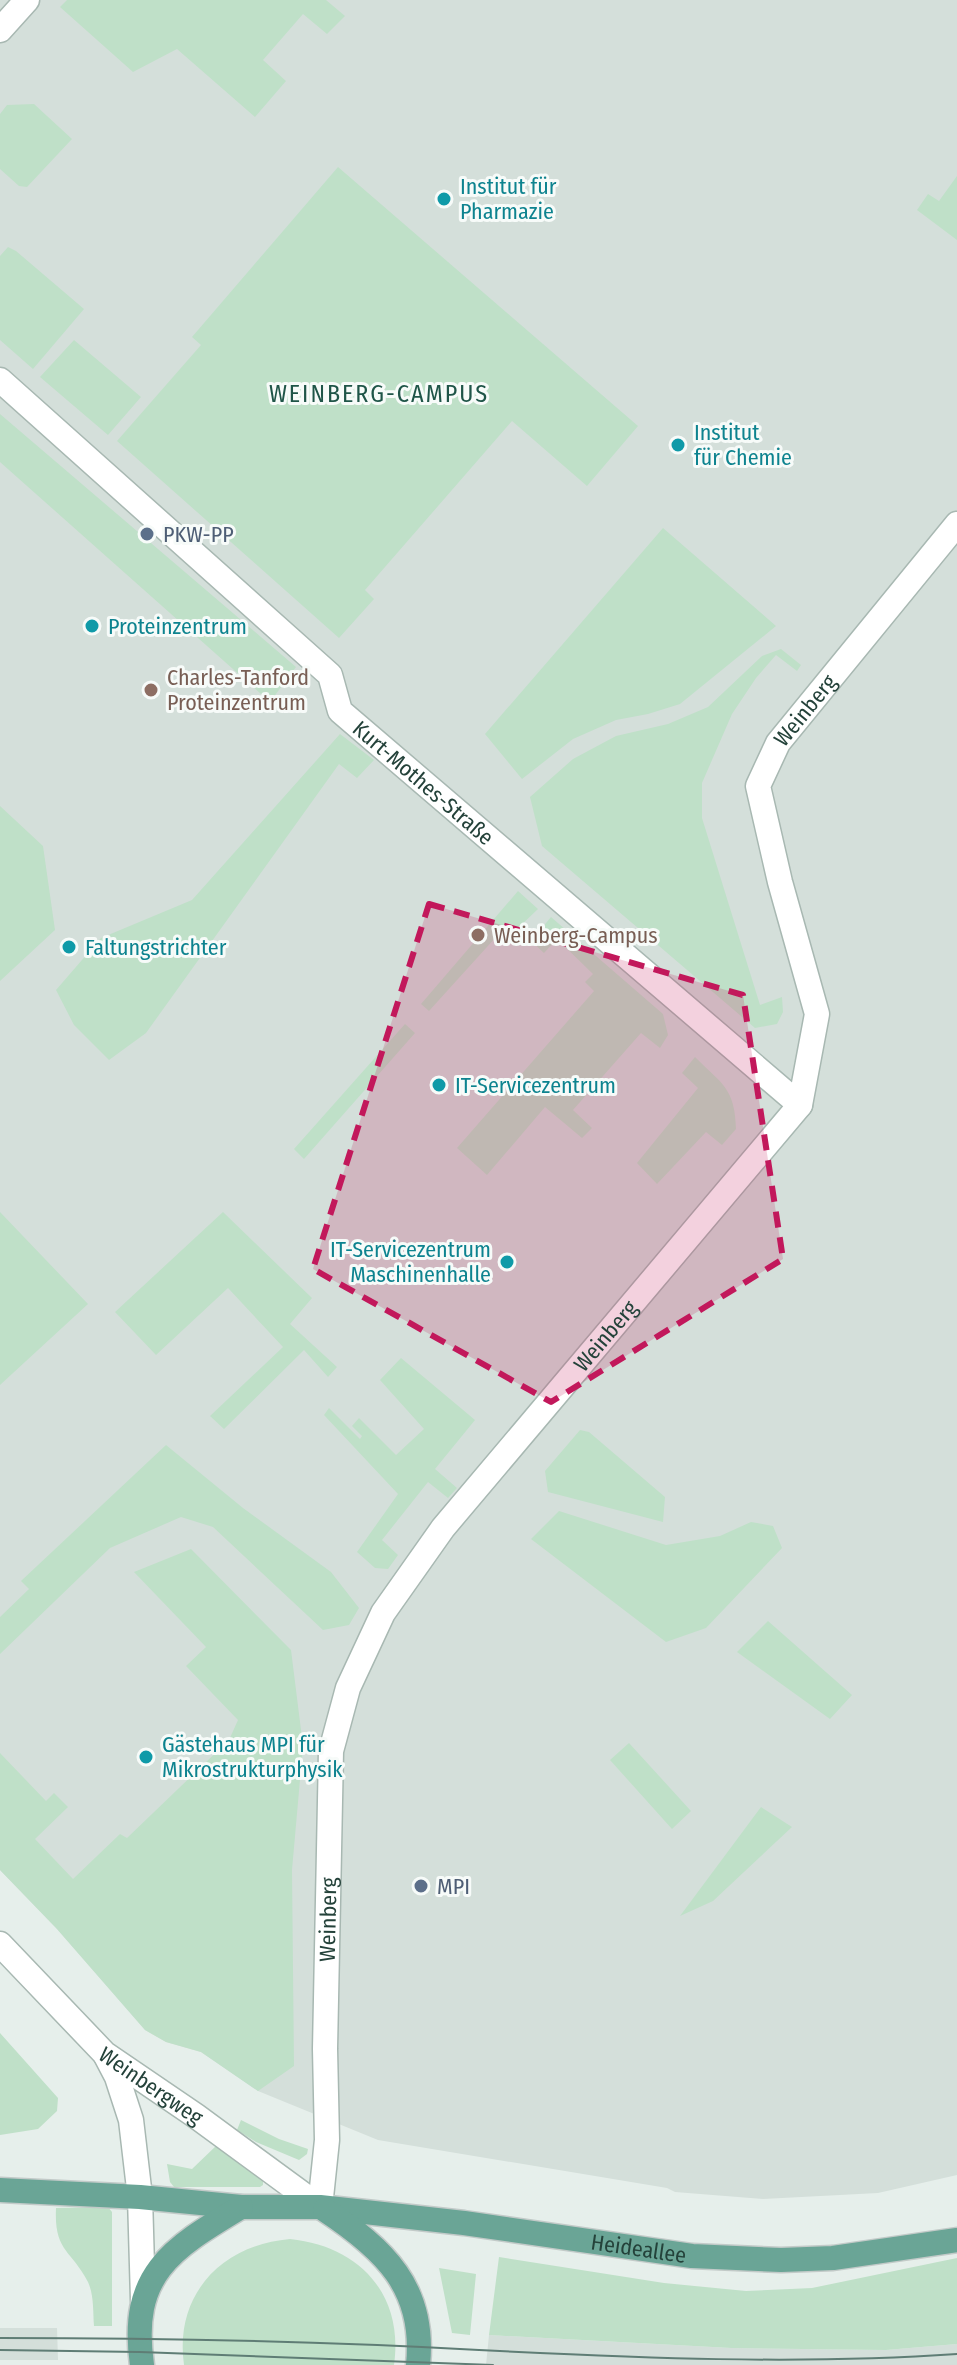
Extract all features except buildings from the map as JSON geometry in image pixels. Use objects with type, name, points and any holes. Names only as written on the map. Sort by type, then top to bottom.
[{"type":"main road","points":[[0,2190],[140,2197],[241,2207]]},
{"type":"main road","name":"Heideallee","points":[[241,2207],[320,2207],[464,2223],[707,2257],[781,2260],[833,2258],[957,2240]]},
{"type":"main road","points":[[142,2365],[140,2337],[143,2300],[153,2278],[166,2259],[200,2232],[241,2207]]},
{"type":"main road","points":[[320,2207],[380,2251],[397,2273],[415,2313],[418,2365]]},
{"type":"street","points":[[0,30],[27,0]]},
{"type":"street","name":"Kurt-Mothes-Straße","points":[[0,380],[330,675],[340,711],[800,1105]]},
{"type":"street","name":"Weinberg","points":[[320,2207],[327,2140],[325,2049],[331,1751],[348,1688],[383,1613],[443,1528],[800,1105],[817,1014],[780,882],[758,786],[778,743],[957,524]]},
{"type":"street","name":"Weinbergweg","points":[[0,1944],[105,2054],[320,2207]]},
{"type":"street","points":[[105,2054],[117,2077],[131,2120],[140,2197],[143,2300]]},
{"type":"highlighted area","points":[[429,904],[743,995],[783,1259],[551,1402],[313,1269]]},
{"type":"shaded area","name":"Weinberg-Campus","points":[[0,0],[957,0],[957,2175],[878,2193],[763,2199],[675,2192],[667,2188],[378,2140],[258,2091],[201,2052],[166,2042],[145,2030],[57,1929],[0,1870]]},
{"type":"shaded area","points":[[0,2328],[57,2328],[58,2360],[0,2360]]},
{"type":"shaded area","points":[[489,2335],[731,2348],[886,2350],[957,2344],[957,2365],[486,2365]]},
{"type":"green space","points":[[67,0],[326,0],[345,16],[327,34],[303,14],[263,60],[286,81],[255,117],[177,49],[133,72],[60,7]]},
{"type":"green space","points":[[34,104],[72,139],[27,187],[19,186],[0,169],[0,114],[7,105]]},
{"type":"green space","points":[[338,167],[638,426],[587,486],[512,421],[365,590],[374,599],[339,638],[117,441],[201,345],[192,337]]},
{"type":"green space","points":[[957,176],[957,240],[917,210],[928,194],[939,201]]},
{"type":"green space","points":[[8,247],[84,309],[33,369],[0,340],[0,256]]},
{"type":"green space","points":[[74,340],[141,397],[108,435],[40,377]]},
{"type":"green space","points":[[0,414],[296,667],[270,702],[0,462]]},
{"type":"green space","points":[[663,528],[776,626],[680,704],[616,720],[573,739],[522,779],[485,734]]},
{"type":"green space","points":[[781,649],[801,665],[797,671],[776,655],[756,678],[732,714],[702,783],[702,818],[760,1005],[782,997],[783,1012],[777,1024],[755,1028],[542,846],[530,797],[573,759],[616,736],[668,724],[708,707],[762,656]]},
{"type":"green space","points":[[340,734],[374,760],[357,778],[339,764],[146,1033],[109,1060],[74,1025],[56,990],[101,938],[192,900]]},
{"type":"green space","points":[[0,806],[43,846],[55,930],[0,981]]},
{"type":"green space","points":[[518,891],[538,909],[516,930],[506,926],[429,1011],[421,1004]]},
{"type":"green space","points":[[551,917],[663,1014],[668,1035],[660,1048],[641,1033],[573,1110],[592,1128],[582,1138],[545,1107],[487,1175],[457,1148],[594,991],[585,982],[593,974],[557,939],[544,953],[531,941]]},
{"type":"green space","points":[[405,1024],[415,1033],[304,1159],[294,1149]]},
{"type":"green space","points":[[695,1057],[730,1095],[736,1129],[722,1145],[706,1132],[657,1184],[637,1163],[698,1088],[682,1073]]},
{"type":"green space","points":[[0,1212],[88,1304],[0,1385]]},
{"type":"green space","points":[[223,1212],[312,1298],[290,1324],[337,1367],[328,1377],[304,1350],[224,1429],[210,1416],[283,1347],[228,1288],[156,1355],[115,1312]]},
{"type":"green space","points":[[401,1358],[475,1420],[435,1469],[457,1488],[448,1498],[428,1482],[382,1540],[398,1555],[388,1569],[375,1568],[357,1552],[398,1494],[324,1415],[329,1408],[360,1439],[362,1436],[352,1426],[359,1418],[396,1455],[424,1429],[380,1380]]},
{"type":"green space","points":[[580,1430],[589,1432],[665,1497],[663,1522],[548,1492],[545,1471]]},
{"type":"green space","points":[[166,1445],[243,1508],[331,1572],[359,1608],[349,1625],[323,1630],[213,1527],[181,1517],[110,1548],[0,1654],[0,1617],[29,1589],[21,1581]]},
{"type":"green space","points":[[559,1511],[666,1545],[720,1536],[751,1522],[773,1526],[782,1548],[706,1628],[666,1642],[531,1539]]},
{"type":"green space","points":[[191,1549],[291,1650],[303,1746],[292,1870],[294,2066],[258,2091],[201,2052],[166,2042],[145,2030],[57,1929],[0,1870],[0,1753],[46,1801],[54,1793],[68,1807],[35,1839],[73,1879],[120,1834],[127,1838],[229,1740],[238,1720],[186,1666],[206,1647],[134,1572]]},
{"type":"green space","points":[[768,1621],[852,1695],[830,1719],[737,1652]]},
{"type":"green space","points":[[629,1743],[691,1811],[672,1829],[610,1760]]},
{"type":"green space","points":[[761,1807],[792,1827],[713,1901],[680,1916]]},
{"type":"green space","points":[[0,2033],[58,2098],[57,2111],[38,2129],[0,2135]]},
{"type":"green space","points":[[241,2120],[308,2149],[307,2154],[299,2160],[256,2142],[237,2130]]},
{"type":"green space","points":[[217,2145],[263,2180],[263,2185],[174,2187],[167,2164],[192,2169]]},
{"type":"green space","points":[[108,2207],[112,2212],[112,2326],[94,2326],[90,2287],[61,2242],[56,2208]]},
{"type":"green space","points":[[290,2239],[337,2252],[356,2263],[372,2278],[392,2316],[394,2365],[184,2365],[183,2339],[187,2316],[195,2296],[208,2278],[243,2251]]},
{"type":"green space","points":[[499,2257],[664,2283],[746,2291],[812,2288],[957,2258],[957,2344],[886,2350],[731,2348],[489,2335]]},
{"type":"green space","points":[[439,2268],[476,2274],[470,2335],[452,2333]]},
{"type":"tram line","points":[[0,2338],[299,2342],[718,2359],[838,2359],[957,2354]]},
{"type":"tram line","points":[[0,2350],[493,2365]]},
{"type":"place","name":"Institut für Pharmazie","points":[[444,199]]},
{"type":"place","name":"Institut für Chemie","points":[[678,445]]},
{"type":"place","name":"PKW-PP","points":[[147,534]]},
{"type":"place","name":"Proteinzentrum","points":[[92,626]]},
{"type":"place","name":"Charles-Tanford Proteinzentrum","points":[[151,690]]},
{"type":"place","name":"Weinberg-Campus","points":[[478,935]]},
{"type":"place","name":"Faltungstrichter","points":[[69,947]]},
{"type":"place","name":"IT-Servicezentrum","points":[[439,1085]]},
{"type":"place","name":"IT-Servicezentrum Maschinenhalle","points":[[507,1262]]},
{"type":"place","name":"Gästehaus MPI für Mikrostrukturphysik","points":[[146,1757]]},
{"type":"place","name":"MPI","points":[[421,1886]]},
{"type":"district","name":"WEINBERG-CAMPUS","points":[[379,394]]}]
